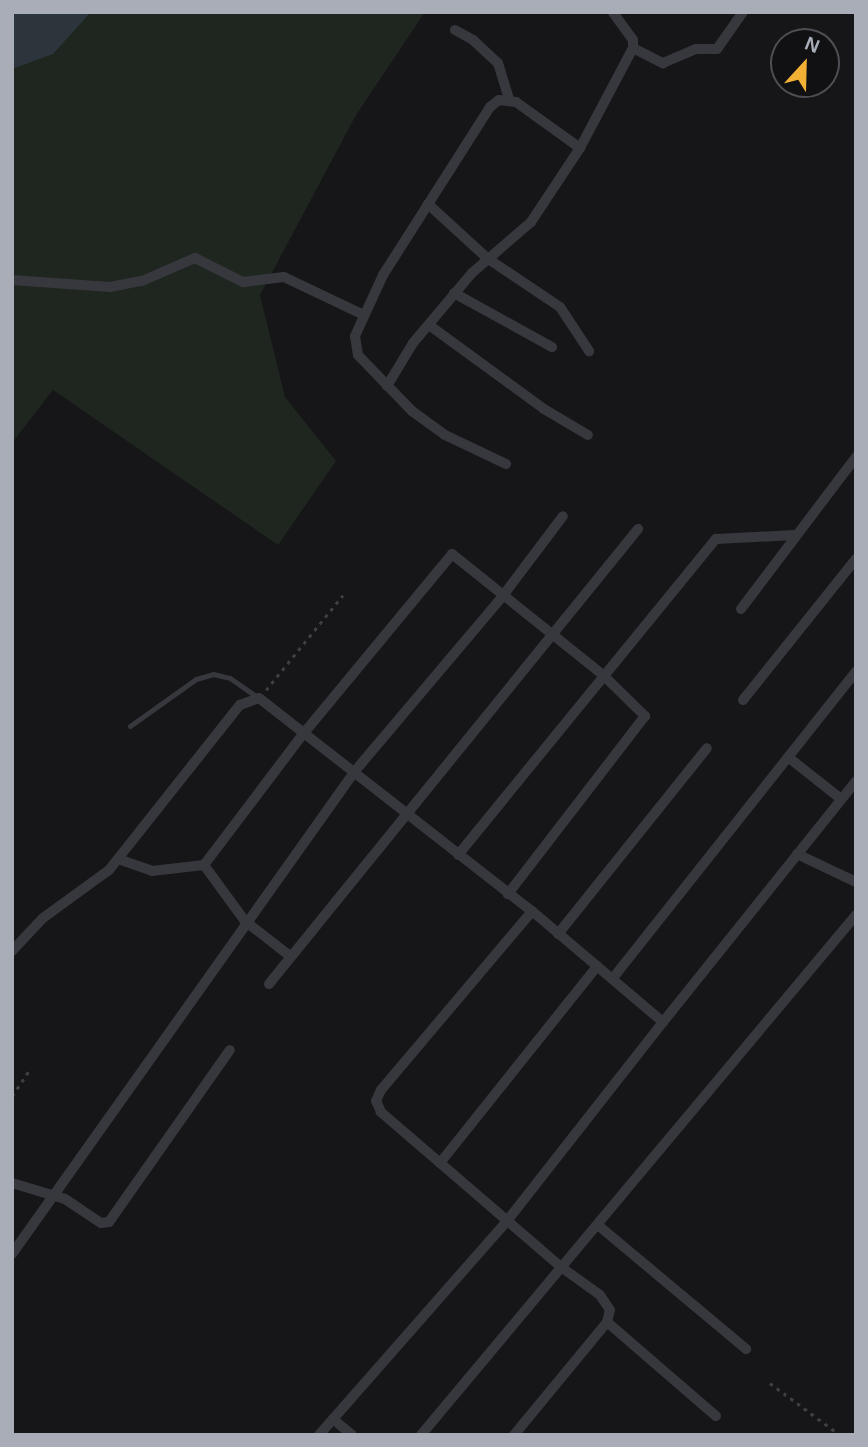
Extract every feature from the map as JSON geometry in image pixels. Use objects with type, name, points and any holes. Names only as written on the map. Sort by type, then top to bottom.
[{"type":"street","points":[[387,387],[454,293],[487,258],[531,222],[580,148],[633,48],[633,40],[613,12]]},
{"type":"street","points":[[633,48],[663,63],[696,49],[717,49],[743,12]]},
{"type":"street","points":[[455,30],[474,40],[498,62],[509,99],[580,148]]},
{"type":"street","points":[[506,464],[444,435],[387,387],[354,348],[363,315],[428,204],[490,107],[509,99]]},
{"type":"street","points":[[428,204],[487,258],[560,307],[571,318],[589,351]]},
{"type":"street","points":[[12,280],[110,287],[142,281],[195,258],[243,282],[284,277],[363,315]]},
{"type":"street","points":[[454,293],[552,347]]},
{"type":"street","points":[[429,325],[544,409],[588,435]]},
{"type":"street","points":[[741,609],[794,534],[856,457]]},
{"type":"street","points":[[12,1254],[245,921],[355,771],[502,597],[563,516]]},
{"type":"street","points":[[269,984],[638,529]]},
{"type":"street","points":[[458,855],[716,539],[794,534]]},
{"type":"street","points":[[118,859],[152,871],[204,865],[304,733],[452,554],[641,708],[644,723],[508,894]]},
{"type":"street","points":[[743,700],[856,559]]},
{"type":"street","points":[[612,978],[856,671]]},
{"type":"street","points":[[12,951],[43,918],[118,859],[240,705],[259,698],[532,911],[663,1022]]},
{"type":"street","points":[[558,934],[707,748]]},
{"type":"street","points":[[788,757],[841,799]]},
{"type":"street","points":[[319,1435],[507,1221],[856,781]]},
{"type":"street","points":[[797,854],[856,882]]},
{"type":"street","points":[[204,865],[245,921],[290,956]]},
{"type":"street","points":[[514,1435],[607,1322],[610,1310],[600,1294],[561,1267],[507,1221],[381,1112],[376,1101],[381,1090],[532,911]]},
{"type":"street","points":[[421,1435],[561,1267],[600,1226],[856,915]]},
{"type":"street","points":[[440,1163],[597,966]]},
{"type":"street","points":[[12,1182],[71,1202],[101,1223],[116,1218],[230,1049]]},
{"type":"street","points":[[600,1226],[746,1349]]},
{"type":"street","points":[[607,1322],[716,1416]]},
{"type":"street","points":[[333,1419],[352,1435]]},
{"type":"lane","points":[[130,726],[196,678],[213,674],[230,678],[259,698]]},
{"type":"path","points":[[259,698],[343,595]]},
{"type":"path","points":[[12,1097],[31,1068]]},
{"type":"path","points":[[770,1383],[840,1435]]},
{"type":"shaded area","points":[[12,12],[425,12],[356,115],[260,295],[285,397],[336,461],[278,545],[53,390],[12,443]]},
{"type":"shaded area","points":[[12,12],[91,12],[53,54],[12,69]]}]
